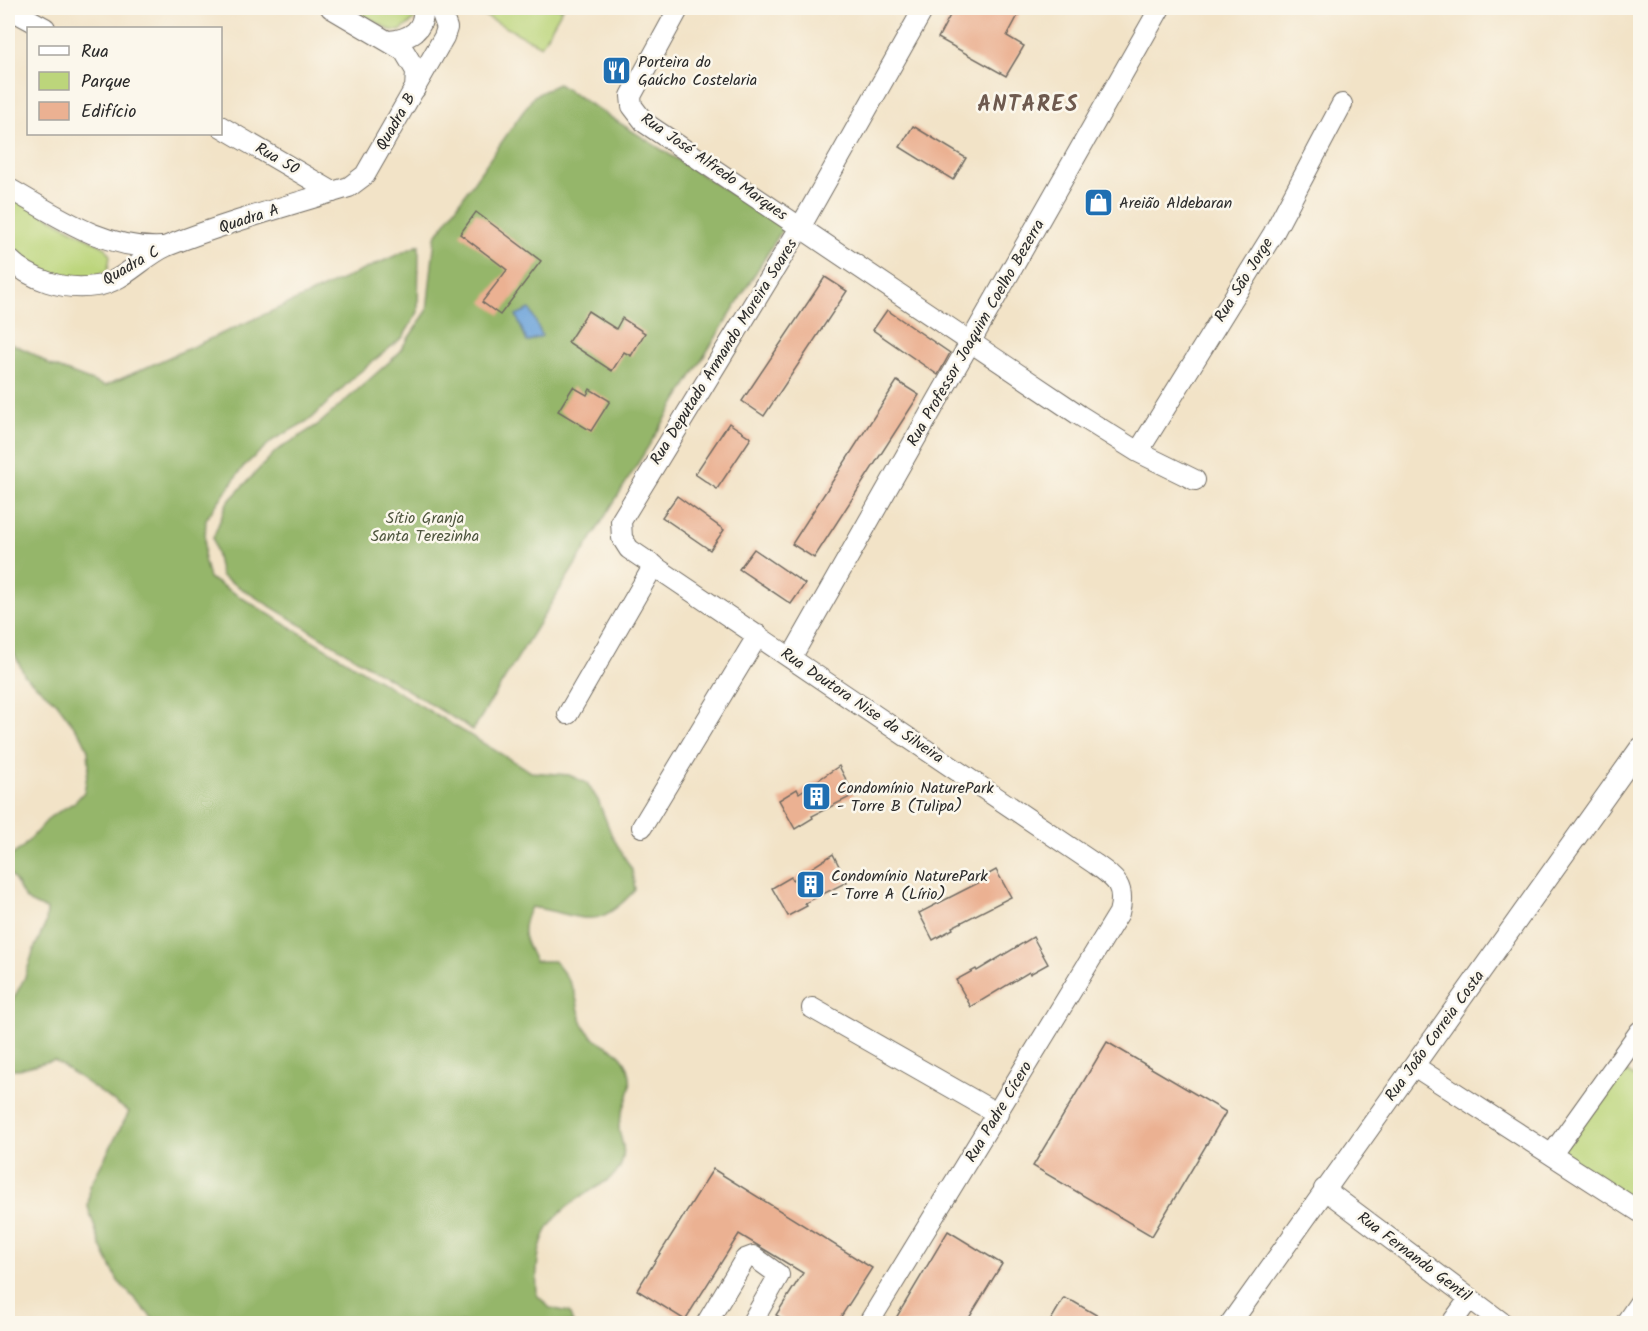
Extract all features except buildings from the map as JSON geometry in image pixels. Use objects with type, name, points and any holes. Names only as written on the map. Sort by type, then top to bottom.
[{"type":"street","points":[[8,8],[43,27]]},
{"type":"street","name":"Quadra B","points":[[331,8],[389,41],[410,58],[416,71],[415,89],[365,175],[350,187],[333,192]]},
{"type":"street","points":[[389,41],[405,39],[422,26],[423,8]]},
{"type":"street","points":[[415,89],[447,28],[440,8]]},
{"type":"street","name":"Rua José Alfredo Marques","points":[[679,8],[630,96],[632,106],[645,123],[801,226],[970,344],[1138,452],[1195,480]]},
{"type":"street","name":"Rua Deputado Armando Moreira Soares","points":[[628,507],[801,226],[924,8]]},
{"type":"street","name":"Rua Professor Joaquim Coelho Bezerra","points":[[791,658],[1159,8]]},
{"type":"street","name":"Rua São Jorge","points":[[1138,452],[1273,234],[1342,104]]},
{"type":"street","name":"Rua 50","points":[[222,127],[333,192]]},
{"type":"street","name":"Quadra C","points":[[8,188],[104,240],[139,249],[165,247]]},
{"type":"street","name":"Quadra A","points":[[165,247],[333,192]]},
{"type":"street","points":[[96,286],[114,272],[117,266],[116,254],[104,240]]},
{"type":"street","name":"Quadra C","points":[[8,258],[25,271],[52,284],[96,286],[115,279],[165,247]]},
{"type":"street","name":"Rua Doutora Nise da Silveira","points":[[628,507],[621,521],[622,538],[629,549],[1095,864],[1119,885],[1123,897]]},
{"type":"street","points":[[568,714],[654,565]]},
{"type":"street","points":[[642,827],[758,635]]},
{"type":"street","name":"Rua João Correia Costa","points":[[1230,1323],[1641,748]]},
{"type":"street","name":"Rua Padre Cícero","points":[[868,1323],[1119,913],[1123,897]]},
{"type":"street","points":[[812,1008],[998,1114]]},
{"type":"street","points":[[1552,1154],[1641,1031]]},
{"type":"street","points":[[1414,1066],[1641,1212]]},
{"type":"street","name":"Rua Fernando Gentil","points":[[1324,1189],[1504,1323]]},
{"type":"street","points":[[706,1323],[745,1260],[753,1256],[779,1275],[751,1323]]},
{"type":"street","points":[[1451,1323],[1469,1299]]},
{"type":"street","points":[[1625,1323],[1641,1302]]},
{"type":"green space","points":[[350,8],[413,8],[414,20],[400,31],[390,30]]},
{"type":"green space","points":[[470,8],[563,8],[541,46]]},
{"type":"green space","name":"Sítio Granja Santa Terezinha","points":[[558,84],[784,227],[473,730],[221,576],[213,538],[227,503],[276,451],[319,424],[397,355],[427,311],[435,237],[534,96]]},
{"type":"green space","points":[[8,195],[106,248],[110,256],[108,269],[96,276],[69,279],[43,270],[8,249]]},
{"type":"green space","points":[[419,245],[418,312],[403,337],[355,376],[311,419],[273,440],[243,467],[206,519],[204,559],[209,578],[531,772],[569,775],[587,783],[598,800],[612,836],[632,870],[635,890],[609,913],[598,917],[576,917],[531,907],[525,922],[524,934],[535,961],[554,961],[563,971],[574,991],[581,1020],[586,1029],[596,1040],[619,1054],[628,1068],[629,1090],[619,1125],[623,1158],[614,1175],[578,1198],[554,1219],[541,1244],[538,1259],[537,1295],[550,1308],[569,1312],[573,1323],[157,1323],[118,1281],[100,1244],[88,1207],[90,1186],[129,1112],[54,1060],[19,1069],[8,1069],[8,1009],[25,977],[46,923],[47,909],[26,899],[8,872],[8,858],[22,848],[50,817],[75,802],[84,792],[89,765],[88,750],[82,737],[57,703],[25,676],[8,640],[8,342],[32,353],[50,365],[105,386]]},
{"type":"green space","points":[[1617,1064],[1640,1081],[1640,1208],[1552,1154]]},
{"type":"water","points":[[530,309],[542,336],[527,342],[516,315]]},
{"type":"place","name":"Porteira do Gaúcho Costelaria","points":[[617,71]]},
{"type":"place","name":"Areião Aldebaran","points":[[1098,203]]},
{"type":"place","name":"Condomínio NaturePark - Torre B (Tulipa)","points":[[816,797]]},
{"type":"place","name":"Condomínio NaturePark - Torre A (Lírio)","points":[[810,885]]},
{"type":"district","name":"ANTARES","points":[[1028,105]]}]
